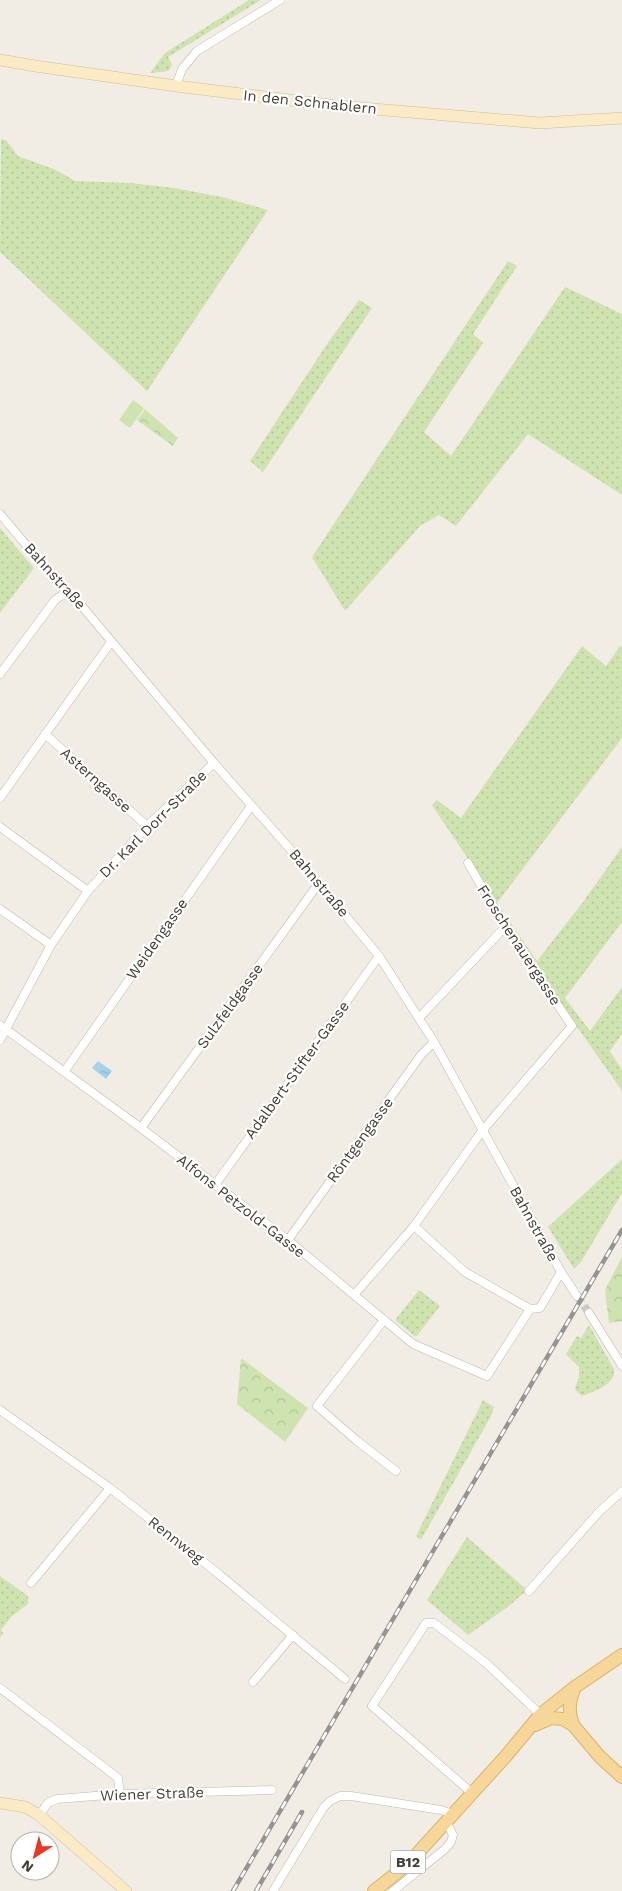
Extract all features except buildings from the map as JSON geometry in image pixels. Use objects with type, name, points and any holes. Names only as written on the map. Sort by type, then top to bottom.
[{"type":"main road","name":"B12","points":[[374,1891],[398,1872],[450,1818],[528,1729],[543,1718],[575,1687],[622,1655]]},
{"type":"main road","points":[[573,1725],[568,1711],[569,1701],[575,1687]]},
{"type":"main road","points":[[543,1718],[563,1719],[573,1725],[600,1757],[622,1777]]},
{"type":"street","points":[[176,86],[182,69],[197,50],[280,0]]},
{"type":"street","name":"In den Schnablern","points":[[0,60],[176,86],[338,106],[522,123],[576,122],[622,118]]},
{"type":"street","name":"Bahnstraße","points":[[0,514],[68,594],[80,604],[214,763],[319,883],[379,956],[434,1042],[560,1272],[577,1296]]},
{"type":"street","points":[[0,674],[55,600],[68,594]]},
{"type":"street","points":[[0,798],[111,642]]},
{"type":"street","name":"Asterngasse","points":[[46,734],[147,826]]},
{"type":"street","name":"Dr. Karl Dorr-Straße","points":[[0,1040],[2,1027],[51,946],[88,891],[147,826],[214,763]]},
{"type":"street","name":"Weidengasse","points":[[64,1072],[251,806]]},
{"type":"street","points":[[0,828],[88,891]]},
{"type":"street","name":"Froschenauergasse","points":[[468,863],[504,927],[572,1026],[482,1131]]},
{"type":"street","name":"Sulzfeldgasse","points":[[141,1128],[319,883]]},
{"type":"street","points":[[0,909],[51,946]]},
{"type":"street","points":[[419,1018],[504,927]]},
{"type":"street","name":"Adalbert-Stifter-Gasse","points":[[215,1185],[379,956]]},
{"type":"street","name":"Alfons Petzold-Gasse","points":[[2,1027],[141,1128],[288,1240],[413,1344],[487,1376],[530,1308]]},
{"type":"street","name":"Röntgengasse","points":[[288,1240],[422,1054],[434,1042]]},
{"type":"street","points":[[354,1295],[414,1226],[482,1131]]},
{"type":"street","points":[[414,1226],[466,1272],[530,1308],[540,1308],[560,1272]]},
{"type":"street","points":[[589,1313],[622,1366]]},
{"type":"street","points":[[384,1320],[317,1406],[396,1471]]},
{"type":"street","name":"Rennweg","points":[[0,1410],[110,1488],[293,1634],[345,1678]]},
{"type":"street","points":[[31,1583],[110,1488]]},
{"type":"street","points":[[529,1591],[599,1512],[622,1491]]},
{"type":"street","points":[[472,1793],[372,1706],[426,1623],[434,1623],[486,1663],[543,1718]]},
{"type":"street","points":[[253,1682],[293,1634]]},
{"type":"street","points":[[0,1688],[118,1778],[120,1794]]},
{"type":"street","name":"Wiener Straße","points":[[39,1815],[48,1803],[57,1800],[120,1794],[272,1790]]},
{"type":"street","points":[[273,1891],[324,1806],[340,1796],[351,1796],[441,1810],[450,1818],[453,1835],[451,1842],[445,1849],[392,1891]]},
{"type":"street","points":[[0,1803],[25,1807],[39,1815],[126,1891]]},
{"type":"green space","points":[[249,0],[261,0],[168,57],[172,65],[168,71],[150,73],[165,53]]},
{"type":"green space","points":[[1,139],[6,140],[18,156],[56,170],[75,181],[131,183],[174,188],[222,197],[268,210],[147,391],[0,252]]},
{"type":"green space","points":[[508,261],[517,266],[473,334],[483,343],[424,432],[451,456],[565,287],[622,314],[622,495],[528,434],[456,526],[439,515],[420,526],[345,611],[312,557]]},
{"type":"green space","points":[[359,300],[372,308],[263,472],[250,461],[327,344]]},
{"type":"green space","points":[[133,400],[144,408],[130,428],[119,420]]},
{"type":"green space","points":[[145,409],[178,438],[173,446],[137,420]]},
{"type":"green space","points":[[0,528],[34,568],[0,613]]},
{"type":"green space","points":[[582,646],[606,666],[620,646],[622,647],[622,738],[497,903],[537,961],[583,902],[622,847],[622,922],[565,998],[590,1031],[622,987],[622,1034],[610,1051],[622,1070],[622,1091],[505,924],[468,859],[432,805],[437,800],[461,818]]},
{"type":"green space","points":[[622,1159],[622,1193],[581,1262],[574,1269],[548,1227]]},
{"type":"green space","points":[[622,1257],[622,1321],[609,1323],[605,1290]]},
{"type":"green space","points":[[419,1290],[440,1306],[416,1337],[395,1320]]},
{"type":"green space","points":[[589,1325],[614,1369],[614,1375],[604,1387],[582,1396],[576,1391],[575,1387],[579,1377],[579,1367],[566,1354],[577,1336],[581,1338]]},
{"type":"green space","points":[[241,1358],[308,1408],[285,1442],[237,1404]]},
{"type":"green space","points":[[483,1400],[494,1407],[491,1416],[421,1540],[416,1536]]},
{"type":"green space","points":[[467,1537],[527,1590],[509,1606],[468,1635],[427,1600]]},
{"type":"green space","points":[[0,1576],[28,1596],[28,1604],[11,1617],[1,1630],[3,1633],[0,1638]]},
{"type":"water","points":[[98,1061],[112,1071],[106,1079],[92,1068]]},
{"type":"tunnel","points":[[577,1296],[589,1313]]},
{"type":"railway","points":[[233,1891],[622,1230]]},
{"type":"railway","points":[[256,1891],[302,1812]]}]
